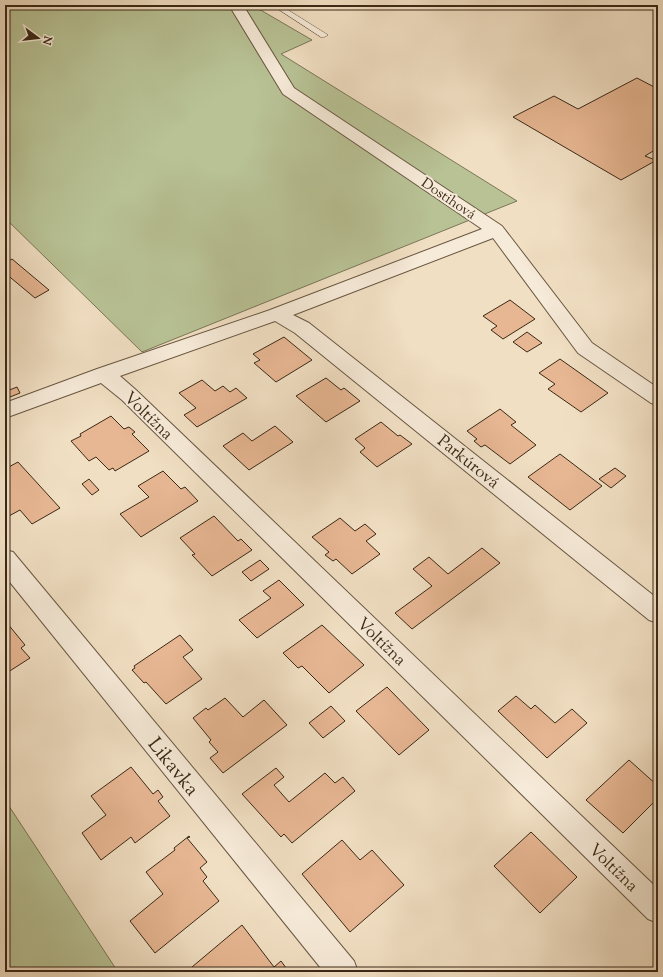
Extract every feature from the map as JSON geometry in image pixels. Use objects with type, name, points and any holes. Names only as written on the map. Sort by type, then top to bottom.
[{"type":"street","name":"Dostihová","points":[[236,5],[288,91],[496,230],[585,348],[658,398]]},
{"type":"street","points":[[5,412],[104,374],[277,314],[496,230]]},
{"type":"street","name":"Parkúrová","points":[[277,314],[302,328],[658,613]]},
{"type":"street","name":"Voltížna","points":[[104,374],[129,395],[658,909]]},
{"type":"street","name":"Likavka","points":[[5,560],[344,972]]},
{"type":"lane","points":[[275,5],[324,35]]},
{"type":"green space","points":[[5,5],[252,5],[312,40],[281,54],[517,201],[142,352],[5,218]]},
{"type":"green space","points":[[5,800],[118,972],[5,972]]},
{"type":"building","points":[[637,78],[658,89],[658,148],[645,156],[658,161],[655,161],[621,180],[513,117],[554,96],[578,109]]},
{"type":"building","points":[[12,259],[49,290],[35,298],[5,273],[5,263]]},
{"type":"building","points":[[510,300],[535,319],[503,339],[491,330],[497,326],[483,316]]},
{"type":"building","points":[[527,332],[542,343],[527,352],[513,342]]},
{"type":"building","points":[[284,337],[312,360],[276,382],[254,363],[260,360],[253,354]]},
{"type":"building","points":[[560,359],[608,393],[581,412],[548,389],[555,384],[539,373]]},
{"type":"building","points":[[326,378],[341,390],[344,388],[360,401],[326,422],[296,396]]},
{"type":"building","points":[[202,380],[215,391],[223,386],[230,392],[236,388],[247,398],[197,427],[184,415],[196,408],[179,393]]},
{"type":"building","points":[[17,387],[20,393],[10,397],[7,391]]},
{"type":"building","points":[[500,409],[516,422],[511,425],[536,445],[510,464],[485,445],[481,447],[474,441],[477,439],[467,431]]},
{"type":"building","points":[[111,416],[124,429],[129,427],[135,432],[132,434],[149,451],[115,471],[113,468],[109,470],[96,457],[89,461],[71,441]]},
{"type":"building","points":[[381,422],[398,436],[400,435],[412,444],[377,467],[360,452],[365,448],[355,439]]},
{"type":"building","points":[[275,426],[293,442],[249,470],[223,446],[243,433],[252,441]]},
{"type":"building","points":[[560,454],[602,486],[570,510],[528,477]]},
{"type":"building","points":[[18,462],[60,508],[32,524],[20,510],[7,517],[5,515],[5,469]]},
{"type":"building","points":[[615,468],[626,476],[611,488],[599,479]]},
{"type":"building","points":[[163,471],[181,489],[185,487],[198,501],[141,537],[120,514],[149,497],[138,486]]},
{"type":"building","points":[[89,479],[99,490],[92,495],[82,484]]},
{"type":"building","points":[[214,516],[238,541],[241,539],[252,550],[212,576],[192,555],[195,554],[180,538]]},
{"type":"building","points":[[340,518],[355,531],[365,524],[376,534],[366,541],[380,554],[352,574],[336,559],[333,561],[325,555],[329,552],[312,537]]},
{"type":"building","points":[[482,548],[500,563],[412,629],[395,613],[432,586],[413,569],[429,557],[448,574]]},
{"type":"building","points":[[260,560],[269,569],[251,581],[242,572]]},
{"type":"building","points":[[279,580],[304,605],[257,638],[239,620],[271,598],[263,591]]},
{"type":"building","points":[[7,623],[25,645],[21,648],[30,658],[5,674],[5,624]]},
{"type":"building","points":[[322,625],[364,665],[329,693],[302,666],[298,668],[283,653]]},
{"type":"building","points":[[180,635],[193,650],[183,657],[202,679],[166,704],[146,682],[144,683],[132,670],[135,668],[134,666]]},
{"type":"building","points":[[387,687],[429,730],[399,755],[356,711]]},
{"type":"building","points":[[516,696],[531,709],[535,705],[555,723],[572,709],[587,723],[547,758],[498,711]]},
{"type":"building","points":[[225,698],[243,717],[264,700],[287,725],[223,773],[210,758],[218,752],[209,742],[211,740],[193,718],[206,708],[208,710]]},
{"type":"building","points":[[331,706],[345,721],[323,738],[309,723]]},
{"type":"building","points":[[629,760],[658,786],[658,798],[623,833],[586,800]]},
{"type":"building","points":[[131,767],[153,794],[158,790],[163,797],[158,801],[170,816],[135,843],[131,837],[101,860],[82,833],[106,815],[91,796]]},
{"type":"building","points":[[276,768],[284,777],[274,785],[289,802],[325,773],[335,783],[343,777],[355,791],[292,843],[284,834],[281,837],[242,794]]},
{"type":"building","points":[[531,832],[577,877],[540,913],[494,866]]},
{"type":"building","points":[[189,836],[190,837],[187,838],[207,862],[200,868],[207,877],[203,881],[219,901],[155,953],[130,921],[163,894],[146,872],[175,850],[174,848]]},
{"type":"building","points":[[342,840],[360,860],[372,850],[404,885],[350,932],[302,874]]},
{"type":"building","points":[[242,925],[274,967],[281,961],[289,972],[186,972]]}]
